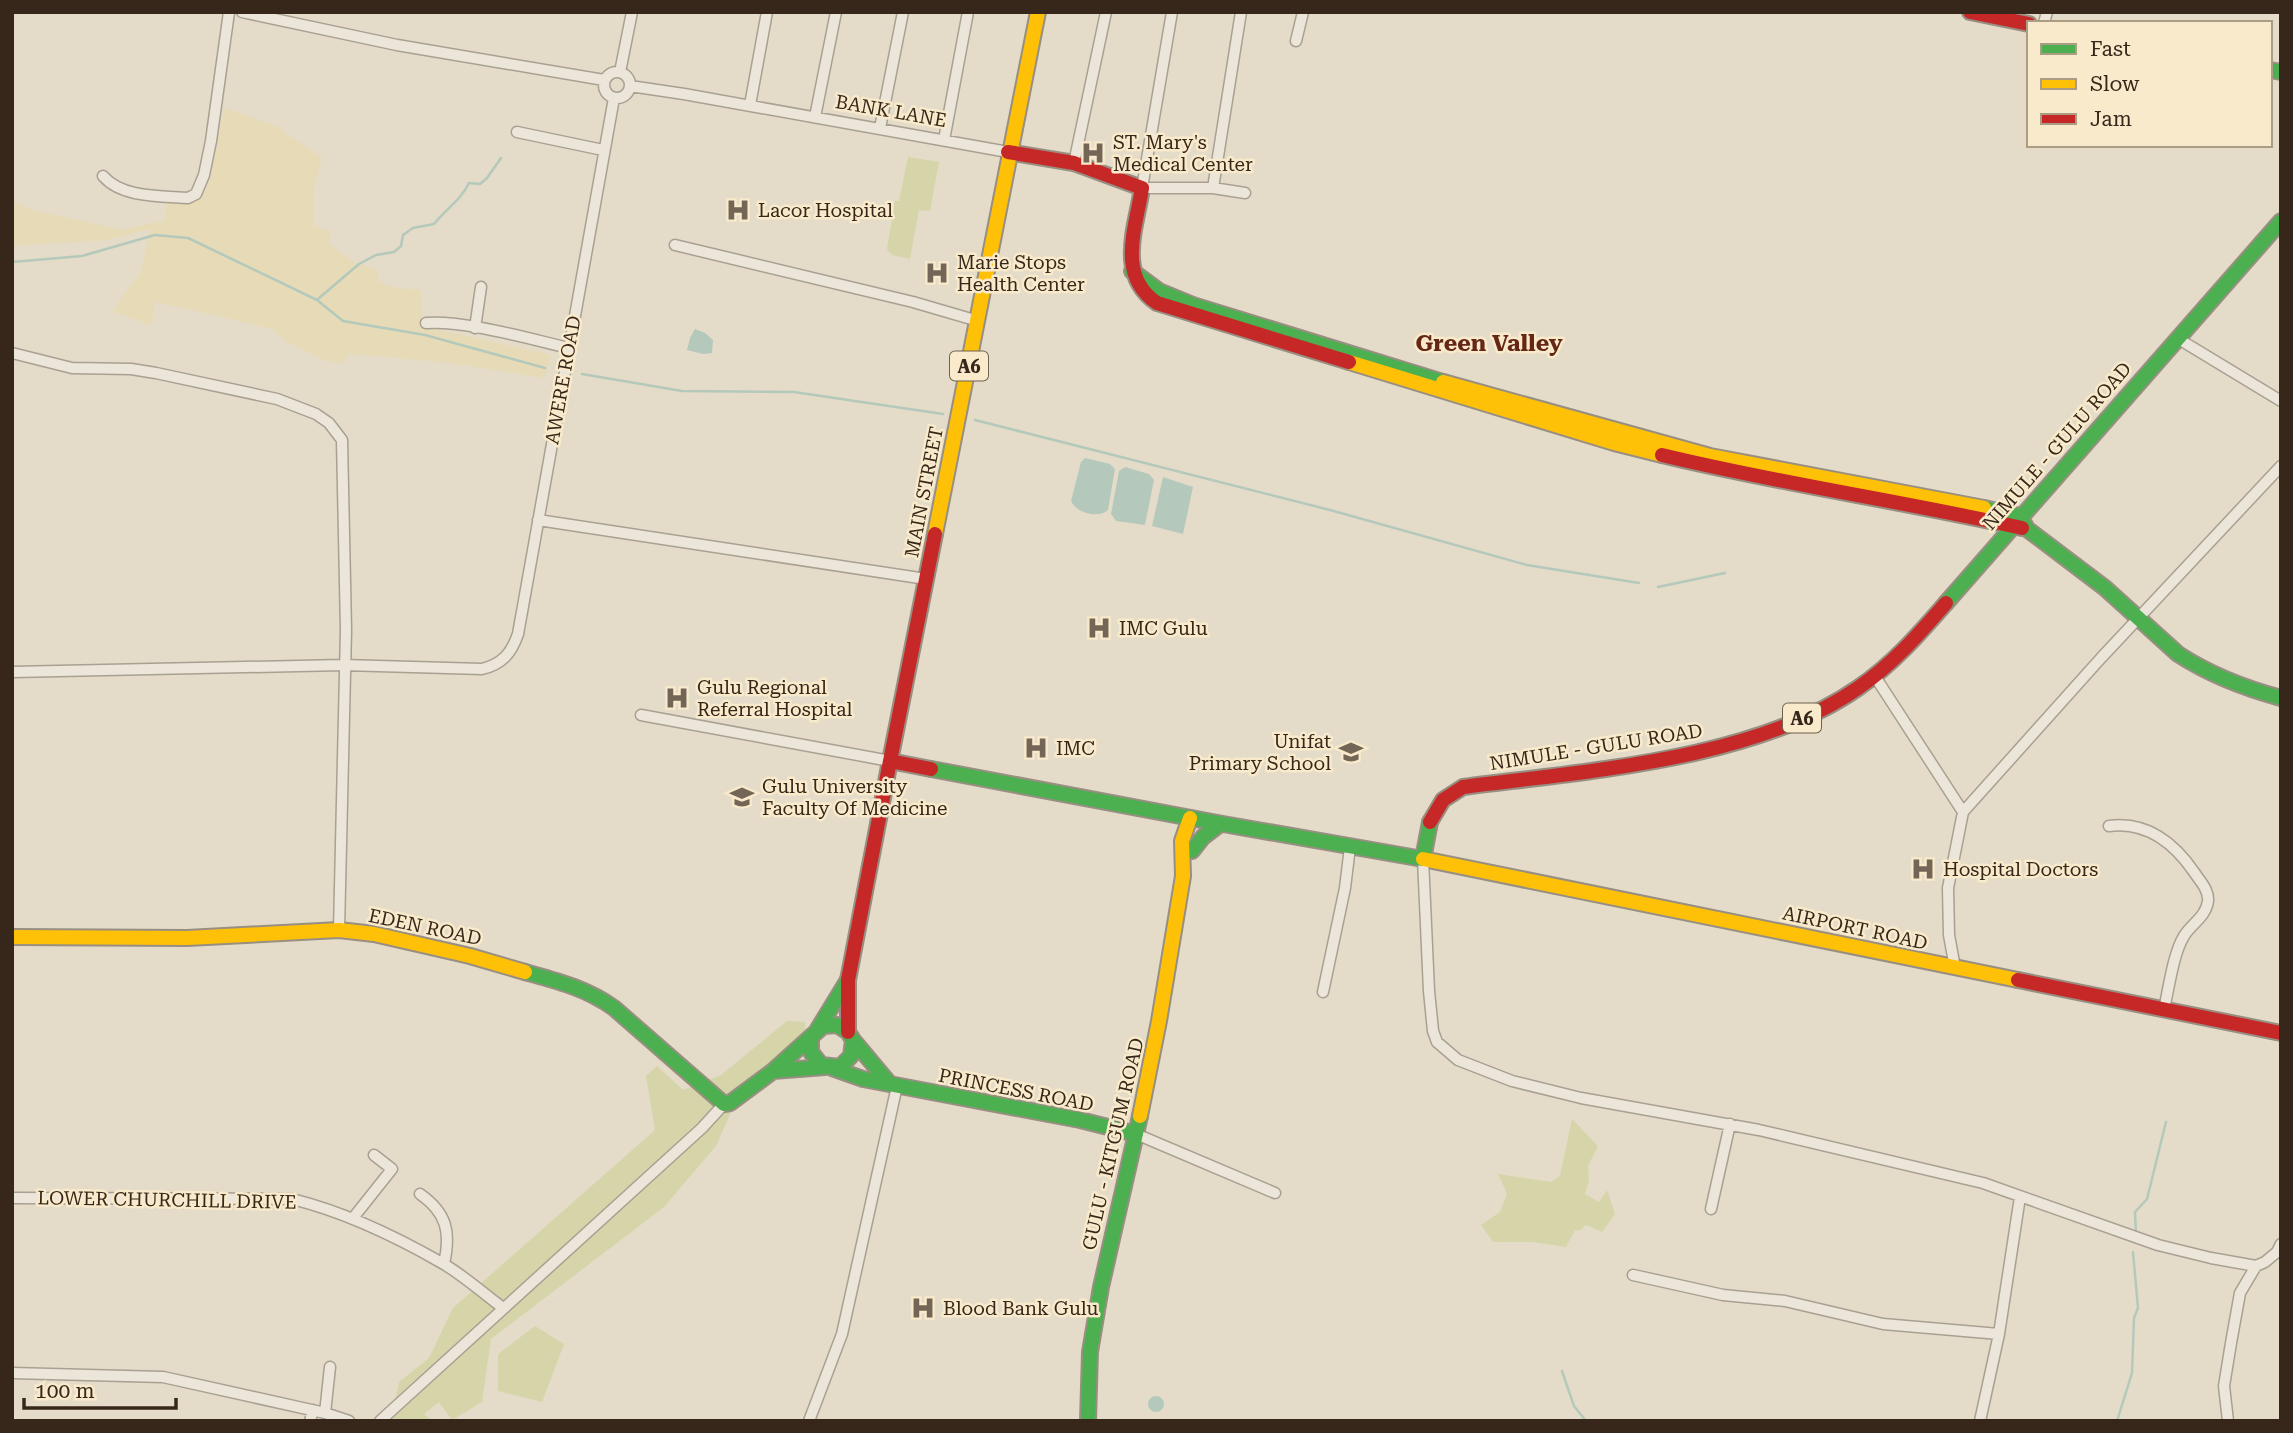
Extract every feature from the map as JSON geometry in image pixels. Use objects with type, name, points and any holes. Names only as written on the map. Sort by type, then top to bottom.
[{"type":"street","points":[[103,176],[114,187],[125,191],[188,198],[197,194],[211,141],[229,12]]},
{"type":"street","points":[[242,12],[397,45],[604,80]]},
{"type":"street","points":[[620,72],[632,12]]},
{"type":"street","points":[[750,105],[767,12]]},
{"type":"street","points":[[816,117],[836,12]]},
{"type":"street","points":[[880,128],[903,12]]},
{"type":"street","points":[[944,140],[968,12]]},
{"type":"street","name":"MAIN STREET","points":[[848,980],[1038,12]]},
{"type":"street","points":[[1074,163],[1106,12]]},
{"type":"street","points":[[1172,12],[1130,247],[1132,271],[1158,291],[1193,305],[1546,418],[1710,456],[1941,499],[2019,524],[2054,547],[2190,662],[2247,689],[2281,698]]},
{"type":"street","points":[[1213,188],[1241,12]]},
{"type":"street","points":[[1296,41],[1303,12]]},
{"type":"street","points":[[1970,12],[2027,24]]},
{"type":"street","points":[[620,72],[627,77],[630,86],[625,95],[614,98],[606,92],[604,80],[610,73],[620,72]]},
{"type":"street","name":"BANK LANE","points":[[630,86],[1074,163],[1142,188]]},
{"type":"street","name":"AWERE ROAD","points":[[344,665],[482,669],[495,666],[514,648],[614,98]]},
{"type":"street","points":[[517,132],[603,150]]},
{"type":"street","points":[[1142,188],[1213,188],[1245,193]]},
{"type":"street","name":"NIMULE - GULU ROAD","points":[[1423,859],[1432,813],[1440,800],[1463,787],[1668,758],[1723,746],[1832,706],[1876,678],[2019,524],[2177,338],[2281,221]]},
{"type":"street","points":[[675,245],[913,302],[978,321]]},
{"type":"street","points":[[475,328],[481,287]]},
{"type":"street","points":[[426,323],[440,322],[475,328],[569,348]]},
{"type":"street","points":[[2177,338],[2281,401]]},
{"type":"street","points":[[12,353],[72,368],[131,369],[236,388],[277,399],[316,414],[329,423],[342,440],[346,630],[339,930]]},
{"type":"street","points":[[1955,968],[1949,935],[1948,888],[1963,812],[2281,466]]},
{"type":"street","points":[[538,520],[926,579]]},
{"type":"street","points":[[12,672],[344,665]]},
{"type":"street","points":[[1876,678],[1963,812]]},
{"type":"street","points":[[641,715],[1350,848],[1423,859],[1433,1031],[1437,1042],[1458,1060],[1512,1081],[1581,1098],[1730,1124],[1973,1181],[2158,1245],[2256,1266],[2277,1252],[2281,1244]]},
{"type":"street","points":[[1168,814],[1187,846],[1220,824]]},
{"type":"street","name":"GULU - KITGUM ROAD","points":[[1088,1421],[1090,1352],[1103,1275],[1159,1021],[1193,819]]},
{"type":"street","points":[[2109,826],[2123,825],[2163,838],[2182,855],[2206,889],[2208,904],[2180,943],[2164,1009]]},
{"type":"street","points":[[1323,992],[1345,888],[1350,848]]},
{"type":"street","name":"AIRPORT ROAD","points":[[1423,859],[2281,1032]]},
{"type":"street","name":"EDEN ROAD","points":[[12,937],[187,938],[339,930],[374,934],[470,956],[587,991],[614,1008],[724,1104]]},
{"type":"street","points":[[828,1068],[817,1063],[810,1047],[814,1034],[848,980]]},
{"type":"street","points":[[773,1071],[828,1068],[847,1062],[853,1048],[850,1036],[848,980]]},
{"type":"street","points":[[380,1421],[702,1128],[724,1104],[730,1103],[773,1071],[814,1034],[830,1025],[843,1028],[893,1085],[842,1334],[809,1421]]},
{"type":"street","name":"PRINCESS ROAD","points":[[828,1068],[863,1079],[1136,1134]]},
{"type":"street","points":[[1711,1209],[1730,1124]]},
{"type":"street","points":[[1136,1134],[1275,1193]]},
{"type":"street","points":[[354,1218],[392,1169],[374,1156]]},
{"type":"street","points":[[420,1194],[436,1206],[446,1223],[446,1255],[443,1264]]},
{"type":"street","points":[[1980,1421],[1999,1334],[2020,1197]]},
{"type":"street","name":"LOWER CHURCHILL DRIVE","points":[[12,1198],[292,1199],[354,1218],[443,1264],[503,1308]]},
{"type":"street","points":[[2228,1421],[2224,1386],[2231,1343],[2241,1293],[2256,1266]]},
{"type":"street","points":[[1633,1275],[1723,1294],[1785,1301],[1883,1324],[1999,1334]]},
{"type":"street","points":[[325,1413],[330,1367]]},
{"type":"street","points":[[12,1373],[163,1377],[311,1416],[325,1413],[349,1421]]},
{"type":"shaded area","points":[[224,108],[278,127],[322,158],[313,193],[314,226],[332,232],[328,243],[355,263],[380,271],[377,281],[395,288],[421,290],[422,326],[551,355],[545,378],[443,362],[351,354],[340,364],[319,358],[285,341],[276,331],[257,325],[156,302],[151,325],[112,311],[141,272],[150,229],[107,240],[12,246],[12,200],[28,209],[122,230],[165,220],[167,196],[201,199],[211,177]]},
{"type":"shaded area","points":[[695,329],[713,340],[712,353],[687,350]]},
{"type":"shaded area","points":[[1085,458],[1110,464],[1115,469],[1108,510],[1104,513],[1083,511],[1071,501],[1081,462]]},
{"type":"shaded area","points":[[1125,467],[1149,474],[1154,480],[1145,525],[1116,521],[1111,514],[1119,471]]},
{"type":"shaded area","points":[[1163,477],[1193,487],[1183,534],[1152,526]]},
{"type":"shaded area","points":[[1156,1396],[1164,1404],[1156,1412],[1148,1404]]},
{"type":"green space","points":[[908,157],[939,162],[930,211],[919,210],[910,259],[892,255],[887,249],[895,201],[899,201]]},
{"type":"green space","points":[[787,1021],[805,1022],[806,1034],[739,1094],[716,1146],[664,1207],[491,1339],[482,1402],[452,1420],[439,1402],[424,1414],[433,1421],[391,1421],[399,1382],[429,1358],[453,1308],[655,1130],[646,1076],[657,1066],[683,1090],[721,1075]]},
{"type":"green space","points":[[1572,1119],[1598,1146],[1588,1166],[1589,1181],[1585,1194],[1599,1202],[1607,1190],[1615,1214],[1602,1232],[1586,1225],[1579,1231],[1575,1230],[1566,1247],[1533,1242],[1493,1242],[1481,1225],[1500,1212],[1507,1194],[1498,1174],[1551,1182],[1560,1176]]},
{"type":"green space","points":[[535,1326],[564,1344],[542,1402],[498,1391],[498,1354]]},
{"type":"waterway","points":[[318,299],[359,264],[376,255],[394,252],[401,246],[403,235],[413,228],[434,224],[469,183],[480,184],[501,158]]},
{"type":"waterway","points":[[12,262],[82,256],[155,235],[188,238],[317,300],[343,321],[425,335],[545,368]]},
{"type":"waterway","points":[[582,374],[682,391],[794,392],[943,414]]},
{"type":"waterway","points":[[975,420],[1330,510],[1527,565],[1639,583]]},
{"type":"waterway","points":[[1658,587],[1725,573]]},
{"type":"waterway","points":[[2136,1234],[2135,1212],[2147,1199],[2166,1122]]},
{"type":"waterway","points":[[2117,1421],[2132,1373],[2134,1318],[2138,1308],[2133,1252]]},
{"type":"waterway","points":[[1562,1371],[1574,1406],[1586,1421]]},
{"type":"traffic: fast","points":[[2272,70],[2281,72]]},
{"type":"traffic: fast","points":[[1946,603],[2281,221]]},
{"type":"traffic: fast","points":[[1132,271],[1159,291],[1193,305],[1443,382]]},
{"type":"traffic: fast","points":[[1984,508],[2020,516],[2027,529],[2105,588],[2178,654],[2228,680],[2281,698]]},
{"type":"traffic: fast","points":[[931,769],[1423,859],[1430,822]]},
{"type":"traffic: fast","points":[[1192,851],[1203,837],[1220,824]]},
{"type":"traffic: fast","points":[[525,972],[582,990],[614,1008],[724,1104],[730,1103],[773,1071],[823,1026],[837,1025],[848,1032],[853,1040],[851,1056],[840,1067],[821,1065],[811,1052],[811,1038]]},
{"type":"traffic: fast","points":[[818,1029],[848,980]]},
{"type":"traffic: fast","points":[[853,1040],[889,1083]]},
{"type":"traffic: fast","points":[[773,1071],[825,1067]]},
{"type":"traffic: fast","points":[[832,1068],[863,1079],[1080,1120],[1136,1134]]},
{"type":"traffic: fast","points":[[1088,1421],[1090,1352],[1101,1287],[1140,1116]]},
{"type":"traffic: slow","points":[[935,534],[1038,12]]},
{"type":"traffic: slow","points":[[1349,362],[1614,443],[1662,455]]},
{"type":"traffic: slow","points":[[1443,382],[1710,456],[1984,508]]},
{"type":"traffic: slow","points":[[1140,1116],[1183,876],[1182,841],[1190,818]]},
{"type":"traffic: slow","points":[[1423,859],[2018,980]]},
{"type":"traffic: slow","points":[[12,937],[187,938],[339,930],[374,934],[525,972]]},
{"type":"traffic: jam","points":[[1970,12],[2027,24]]},
{"type":"traffic: jam","points":[[1008,152],[1074,163],[1142,188],[1133,235],[1133,265],[1144,292],[1157,303],[1349,362]]},
{"type":"traffic: jam","points":[[1662,455],[2022,528]]},
{"type":"traffic: jam","points":[[931,769],[890,761],[935,534]]},
{"type":"traffic: jam","points":[[1430,822],[1443,800],[1463,787],[1668,759],[1770,732],[1816,712],[1858,688],[1894,659],[1946,603]]},
{"type":"traffic: jam","points":[[848,1032],[848,980],[890,761]]},
{"type":"traffic: jam","points":[[2018,980],[2281,1033]]},
{"type":"place","name":"ST. Mary's Medical Center","points":[[1093,153]]},
{"type":"place","name":"Lacor Hospital","points":[[738,210]]},
{"type":"place","name":"Marie Stops Health Center","points":[[937,273]]},
{"type":"place","name":"IMC Gulu","points":[[1099,628]]},
{"type":"place","name":"Gulu Regional Referral Hospital","points":[[677,698]]},
{"type":"place","name":"IMC","points":[[1036,748]]},
{"type":"place","name":"Unifat Primary School","points":[[1351,752]]},
{"type":"place","name":"Gulu University Faculty Of Medicine","points":[[742,797]]},
{"type":"place","name":"Hospital Doctors","points":[[1923,869]]},
{"type":"place","name":"Blood Bank Gulu","points":[[923,1308]]},
{"type":"district","name":"Green Valley","points":[[1489,343]]}]
